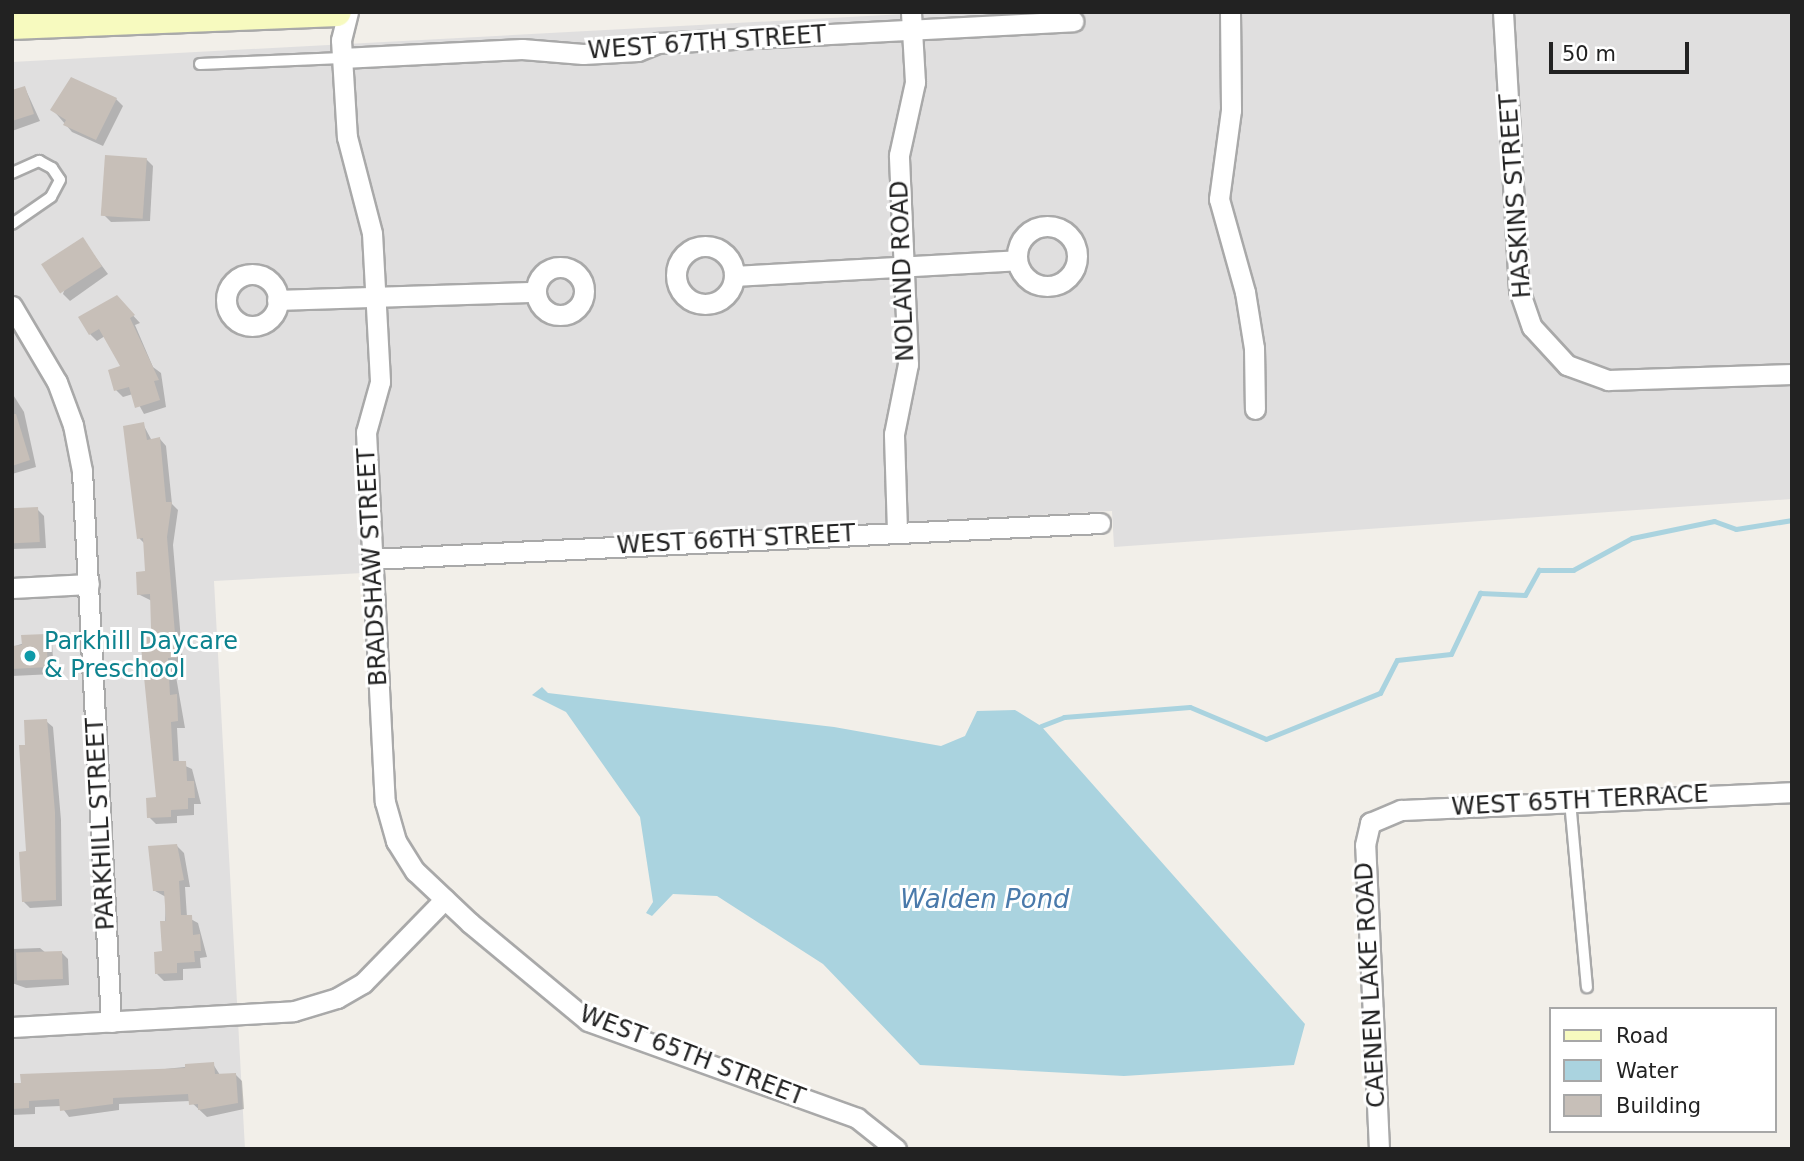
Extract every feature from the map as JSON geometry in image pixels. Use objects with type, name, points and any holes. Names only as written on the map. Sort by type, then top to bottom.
[{"type":"street","points":[[12,25],[337,12]]},
{"type":"street","name":"BRADSHAW STREET","points":[[348,12],[341,40],[350,160],[370,215],[376,296],[380,382],[366,432],[385,802],[396,841],[415,871],[444,899]]},
{"type":"street","points":[[1230,12],[1231,110],[1219,199],[1245,292],[1254,348],[1255,409]]},
{"type":"street","name":"HASKINS STREET","points":[[1503,12],[1519,290],[1532,327],[1567,365],[1608,380],[1792,374]]},
{"type":"street","name":"WEST 67TH STREET","points":[[342,58],[522,49],[583,54],[638,51],[658,43],[912,21],[1073,21]]},
{"type":"street","name":"NOLAND ROAD","points":[[897,531],[894,433],[908,364],[899,155],[915,82],[912,21]]},
{"type":"street","points":[[734,276],[904,264],[1017,260]]},
{"type":"street","points":[[277,300],[536,292]]},
{"type":"street","name":"PARKHILL STREET","points":[[12,306],[57,382],[73,425],[82,471],[111,1022]]},
{"type":"street","name":"WEST 66TH STREET","points":[[372,559],[1100,523]]},
{"type":"street","points":[[12,588],[89,584]]},
{"type":"street","name":"WEST 65TH TERRACE","points":[[1370,823],[1401,810],[1792,792]]},
{"type":"street","name":"CAENEN LAKE ROAD","points":[[1370,823],[1364,845],[1379,1149]]},
{"type":"street","points":[[12,1027],[294,1011],[337,999],[363,983],[444,899]]},
{"type":"street","name":"WEST 65TH STREET","points":[[444,899],[567,1009],[588,1021],[857,1118],[896,1149]]},
{"type":"lane","points":[[200,64],[342,58]]},
{"type":"lane","points":[[12,173],[39,161],[52,168],[60,180],[51,197],[12,224]]},
{"type":"lane","points":[[1570,801],[1587,987]]},
{"type":"shaded area","points":[[941,12],[1792,12],[1792,499],[1114,547],[1112,511],[363,551],[363,573],[214,581],[245,1149],[12,1149],[12,62]]},
{"type":"water","name":"Walden Pond","points":[[542,687],[548,693],[834,727],[941,746],[965,736],[977,711],[1015,710],[1041,726],[1305,1024],[1294,1065],[1124,1076],[920,1065],[823,964],[717,896],[673,894],[652,916],[646,913],[653,902],[640,817],[566,712],[532,695]]},
{"type":"building","points":[[71,77],[117,98],[96,140],[63,125],[66,120],[50,110]]},
{"type":"building","points":[[25,86],[34,114],[12,121],[12,90]]},
{"type":"building","points":[[105,155],[147,158],[143,219],[101,216]]},
{"type":"building","points":[[83,237],[102,266],[60,294],[41,264]]},
{"type":"building","points":[[117,295],[135,315],[130,318],[159,380],[154,381],[160,400],[135,408],[129,387],[114,391],[108,370],[120,366],[99,329],[89,335],[78,317]]},
{"type":"building","points":[[12,414],[16,414],[30,460],[12,466]]},
{"type":"building","points":[[144,422],[147,440],[160,437],[166,502],[172,502],[167,537],[177,658],[168,658],[170,695],[177,694],[178,721],[171,722],[173,761],[186,761],[187,781],[194,781],[195,798],[188,798],[188,809],[171,810],[171,817],[147,818],[146,798],[156,797],[140,637],[149,637],[150,594],[137,595],[136,572],[145,571],[143,538],[137,539],[123,426]]},
{"type":"building","points":[[38,507],[40,542],[14,543],[12,508]]},
{"type":"building","name":"Parkhill Daycare & Preschool","points":[[46,634],[48,667],[12,669],[12,646],[22,645],[21,635]]},
{"type":"building","points":[[47,719],[55,812],[56,900],[22,902],[19,852],[26,851],[19,745],[25,745],[24,720]]},
{"type":"building","points":[[177,844],[184,880],[179,881],[181,915],[192,915],[193,935],[200,934],[201,951],[194,951],[195,962],[177,963],[177,973],[155,974],[154,952],[162,951],[160,921],[166,921],[164,891],[153,891],[148,846]]},
{"type":"building","points":[[62,951],[63,979],[17,981],[16,953]]},
{"type":"building","points":[[214,1062],[215,1074],[236,1073],[238,1103],[198,1110],[198,1104],[189,1105],[188,1094],[113,1098],[113,1104],[60,1111],[59,1099],[29,1101],[29,1108],[12,1109],[12,1083],[21,1083],[20,1074],[185,1068],[185,1064]]},
{"type":"waterway","points":[[1041,726],[1064,717],[1190,707],[1266,739],[1380,693],[1397,660],[1451,654],[1480,593],[1525,595],[1539,570],[1573,570],[1632,538],[1714,521],[1736,529],[1792,520]]},
{"type":"place","name":"Parkhill Daycare & Preschool","points":[[30,656]]}]
